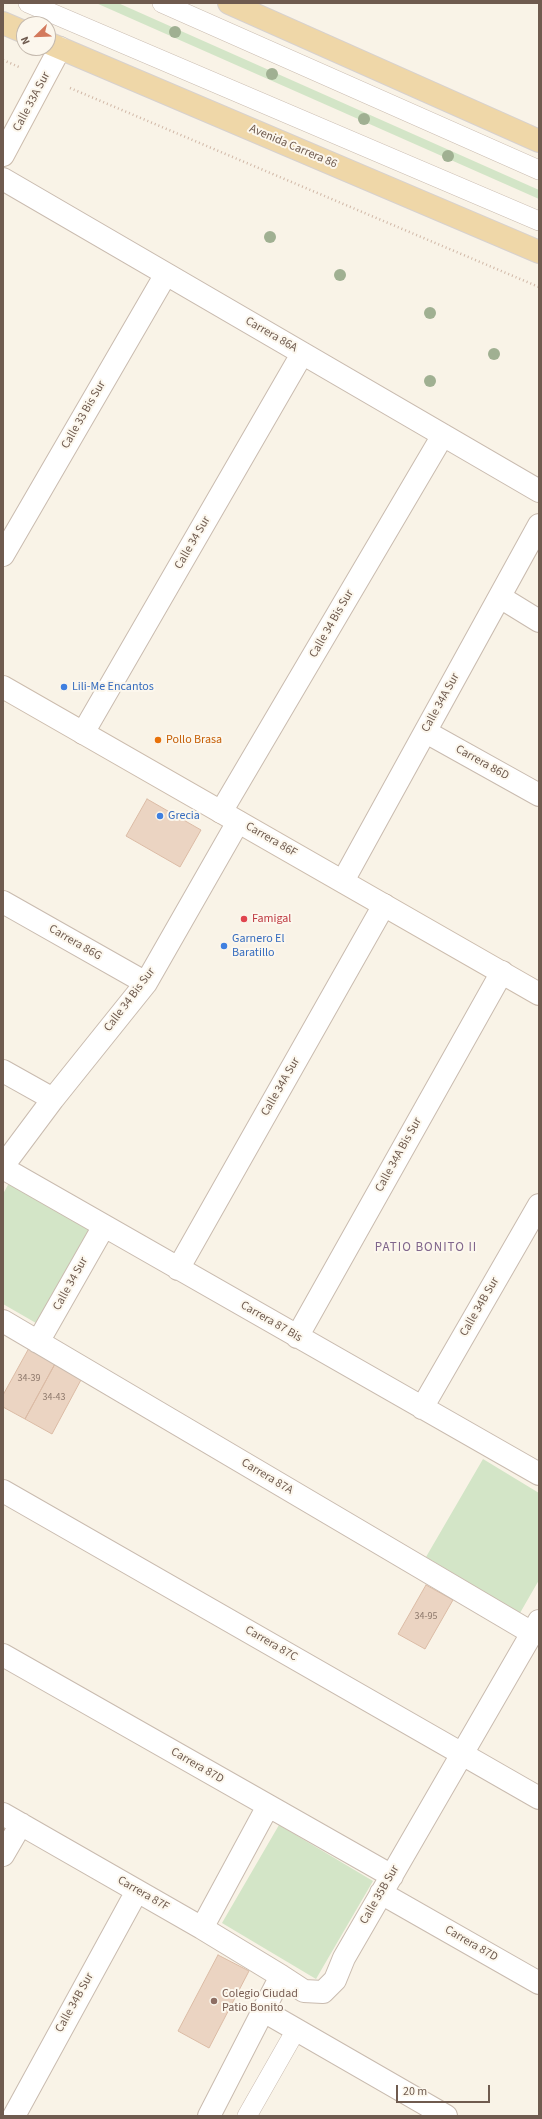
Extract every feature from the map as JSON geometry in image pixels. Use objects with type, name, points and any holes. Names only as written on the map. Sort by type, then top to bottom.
[{"type":"main road","points":[[228,3],[539,141]]},
{"type":"main road","points":[[3,23],[16,29]]},
{"type":"main road","name":"Avenida Carrera 86","points":[[56,46],[539,252]]},
{"type":"street","name":"Calle 33A Sur","points":[[3,156],[44,77],[51,56]]},
{"type":"street","name":"Carrera 86A","points":[[3,179],[539,491]]},
{"type":"street","name":"Calle 33 Bis Sur","points":[[3,556],[166,274]]},
{"type":"street","name":"Calle 34 Sur","points":[[83,733],[302,354]]},
{"type":"street","name":"Calle 34 Bis Sur","points":[[3,1167],[53,1099],[146,983],[230,817],[443,435]]},
{"type":"street","name":"Calle 34A Sur","points":[[343,881],[539,525]]},
{"type":"street","points":[[500,597],[539,621]]},
{"type":"street","name":"Carrera 86F","points":[[3,687],[539,994]]},
{"type":"street","name":"Carrera 86D","points":[[426,732],[539,795]]},
{"type":"street","name":"Carrera 86G","points":[[3,902],[146,983]]},
{"type":"street","name":"Calle 34A Sur","points":[[178,1269],[384,905]]},
{"type":"street","name":"Calle 34A Bis Sur","points":[[297,1337],[502,972]]},
{"type":"street","points":[[3,1071],[53,1099]]},
{"type":"street","name":"Carrera 87 Bis","points":[[3,1167],[178,1269],[539,1474]]},
{"type":"street","name":"Calle 34B Sur","points":[[422,1408],[539,1205]]},
{"type":"street","name":"Calle 34 Sur","points":[[38,1342],[104,1226]]},
{"type":"street","name":"Carrera 87A","points":[[3,1321],[536,1627]]},
{"type":"street","name":"Carrera 87C","points":[[3,1491],[539,1798]]},
{"type":"street","name":"Calle 35B Sur","points":[[281,1976],[304,1991],[323,1992],[335,1980],[344,1958],[386,1884],[536,1627]]},
{"type":"street","name":"Carrera 87D","points":[[3,1655],[268,1806],[539,1983]]},
{"type":"street","points":[[202,1928],[268,1806]]},
{"type":"street","points":[[3,1855],[12,1819]]},
{"type":"street","name":"Carrera 87F","points":[[12,1819],[202,1928],[281,1976]]},
{"type":"street","name":"Calle 34B Sur","points":[[14,2116],[137,1891]]},
{"type":"street","points":[[209,2116],[262,2010],[281,1976]]},
{"type":"street","points":[[262,2010],[446,2116]]},
{"type":"lane","points":[[28,3],[539,221]]},
{"type":"lane","points":[[162,3],[539,170]]},
{"type":"lane","points":[[247,2116],[296,2030]]},
{"type":"path","points":[[3,60],[539,287]]},
{"type":"green space","points":[[96,3],[118,3],[539,190],[539,199]]},
{"type":"green space","points":[[9,1183],[89,1229],[36,1323],[3,1304],[3,1194]]},
{"type":"green space","points":[[483,1459],[539,1493],[539,1580],[520,1613],[426,1557]]},
{"type":"green space","points":[[279,1825],[373,1881],[316,1979],[222,1923]]},
{"type":"building","points":[[147,799],[201,830],[180,867],[126,836]]},
{"type":"building","points":[[29,1348],[56,1362],[25,1419],[3,1407],[3,1395]]},
{"type":"building","points":[[56,1362],[82,1378],[52,1434],[25,1419]]},
{"type":"building","points":[[426,1585],[453,1600],[425,1649],[398,1634]]},
{"type":"building","name":"Colegio Ciudad Patio Bonito","points":[[218,1955],[249,1971],[209,2048],[178,2031]]},
{"type":"place","name":"Lili-Me Encantos","points":[[64,687]]},
{"type":"place","name":"Pollo Brasa","points":[[158,740]]},
{"type":"place","name":"Grecia","points":[[160,816]]},
{"type":"place","name":"Famigal","points":[[244,919]]},
{"type":"place","name":"Garnero El Baratillo","points":[[224,946]]},
{"type":"place","name":"Colegio Ciudad Patio Bonito","points":[[214,2001]]},
{"type":"district","name":"PATIO BONITO II","points":[[426,1248]]}]
